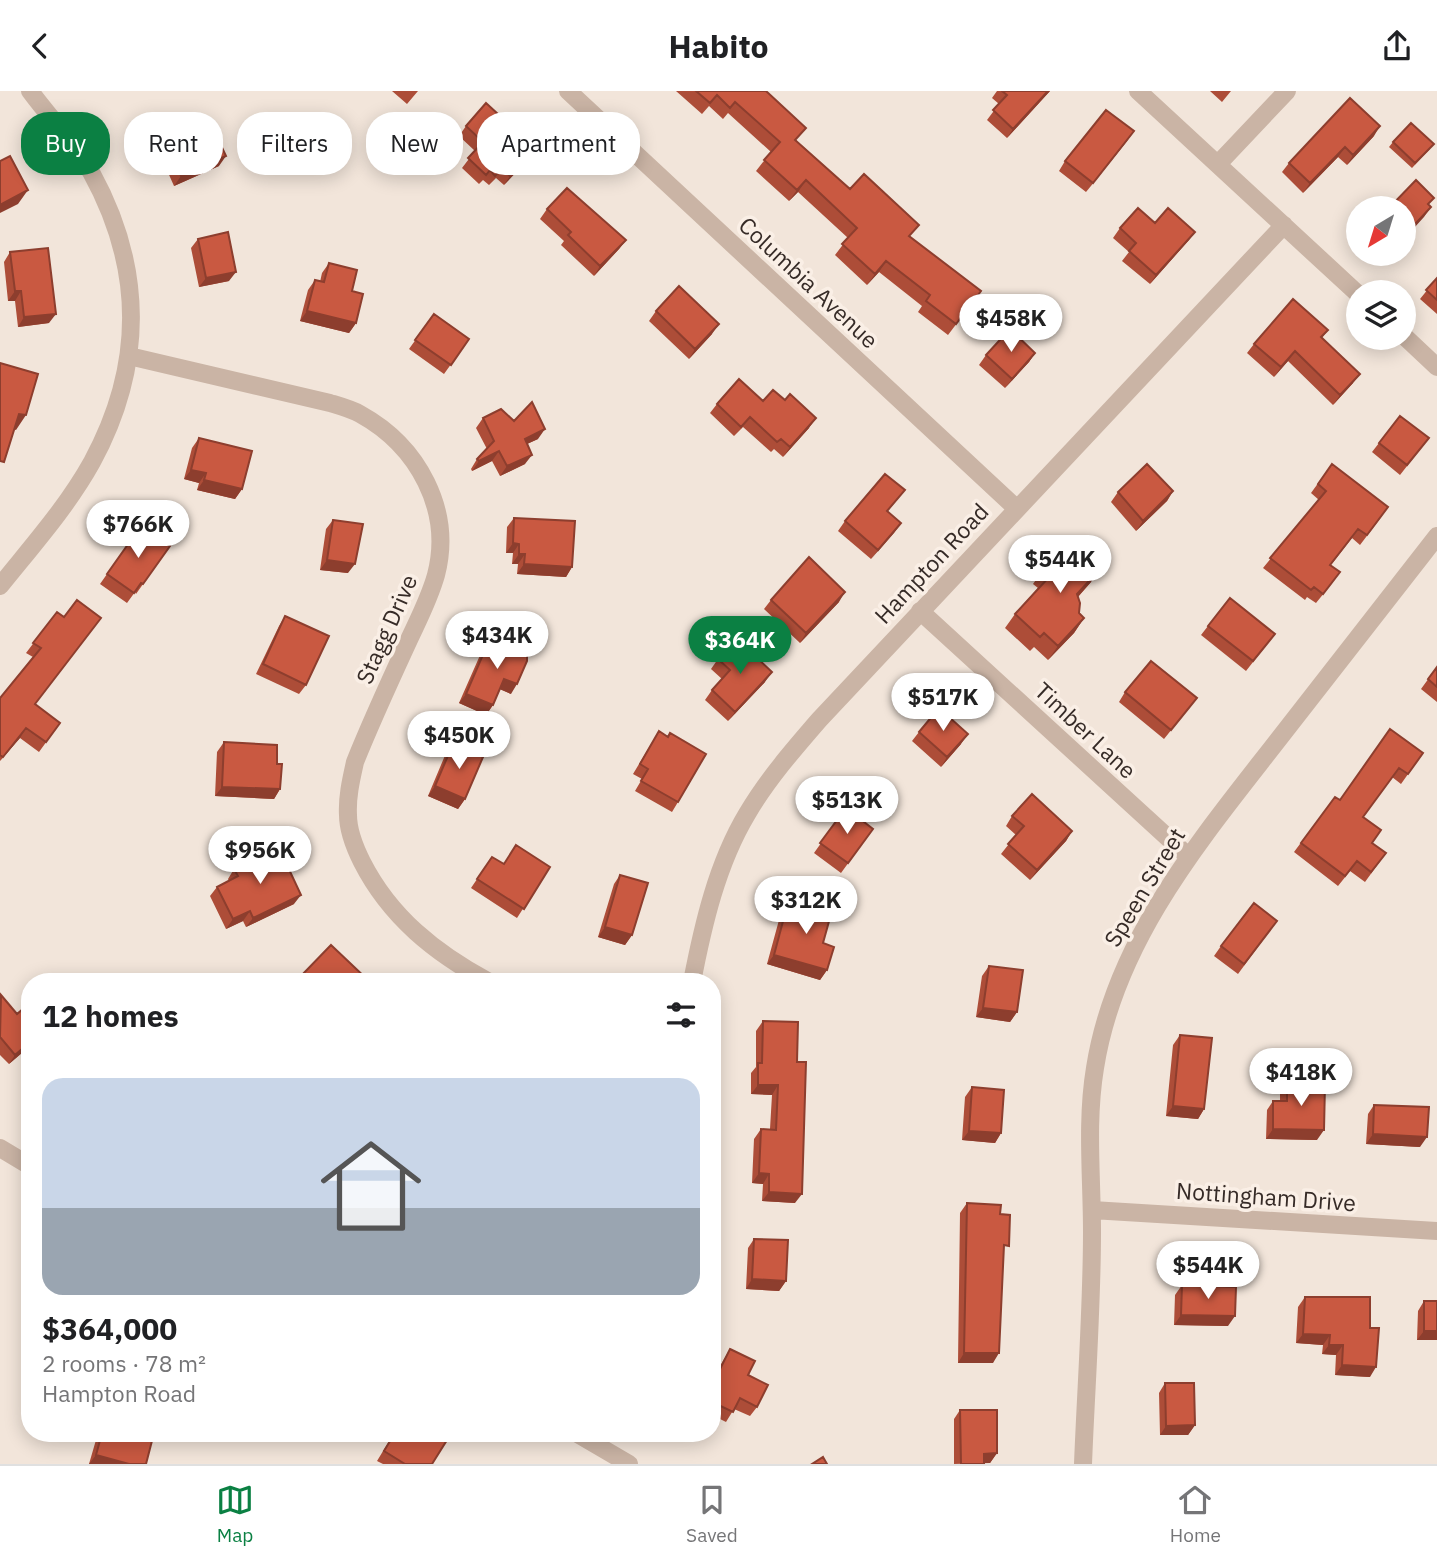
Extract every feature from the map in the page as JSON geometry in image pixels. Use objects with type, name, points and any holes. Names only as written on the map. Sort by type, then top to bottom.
[{"type":"street","points":[[0,586],[51,522],[92,463],[122,391],[132,321],[130,286],[110,211],[89,170],[30,91]]},
{"type":"street","name":"Columbia Avenue","points":[[568,91],[1016,508]]},
{"type":"street","points":[[1139,91],[1346,283]]},
{"type":"street","points":[[1218,164],[1287,91]]},
{"type":"street","name":"Hampton Road","points":[[694,973],[706,917],[731,847],[745,816],[766,784],[819,720],[920,611],[1284,225]]},
{"type":"street","points":[[1416,347],[1437,367]]},
{"type":"street","name":"Stagg Drive","points":[[129,356],[330,403],[360,414],[390,436],[413,459],[430,488],[439,515],[440,549],[436,574],[426,604],[355,762],[349,790],[348,818],[355,848],[369,875],[400,918],[435,949],[474,973]]},
{"type":"street","name":"Speen Street","points":[[1083,1464],[1092,1210],[1090,1110],[1103,1029],[1121,977],[1135,944],[1189,857],[1437,536]]},
{"type":"street","name":"Timber Lane","points":[[920,611],[1189,857]]},
{"type":"street","points":[[0,1149],[21,1161]]},
{"type":"street","name":"Nottingham Drive","points":[[1092,1210],[1437,1231]]},
{"type":"street","points":[[603,1442],[629,1464]]},
{"type":"building","points":[[696,91],[766,91],[806,128],[795,140],[850,189],[864,174],[919,225],[909,236],[981,291],[956,324],[926,301],[930,295],[886,261],[875,274],[842,244],[857,228],[806,180],[797,190],[764,160],[780,142],[735,102],[730,108],[717,95],[710,103]]},
{"type":"building","points":[[1002,91],[1048,91],[1013,129],[993,110],[1007,95]]},
{"type":"building","points":[[1350,98],[1380,126],[1353,155],[1345,147],[1310,183],[1289,163]]},
{"type":"building","points":[[486,103],[496,112],[478,112]]},
{"type":"building","points":[[1106,110],[1134,131],[1093,183],[1065,161]]},
{"type":"building","points":[[477,113],[477,136],[466,126]]},
{"type":"building","points":[[1411,123],[1434,144],[1415,163],[1393,142]]},
{"type":"building","points":[[477,148],[477,166],[468,158]]},
{"type":"building","points":[[10,156],[28,190],[0,205],[0,161]]},
{"type":"building","points":[[1416,180],[1434,198],[1428,204],[1431,207],[1416,223],[1416,196],[1401,196]]},
{"type":"building","points":[[567,188],[626,240],[600,266],[568,235],[571,232],[547,209]]},
{"type":"building","points":[[1138,208],[1155,223],[1168,208],[1195,232],[1156,275],[1129,251],[1136,243],[1120,228]]},
{"type":"building","points":[[228,232],[236,272],[206,278],[198,239]]},
{"type":"building","points":[[48,248],[56,314],[24,317],[21,291],[15,291],[10,252]]},
{"type":"building","points":[[329,263],[357,270],[352,291],[363,294],[356,323],[307,311],[315,280],[324,282]]},
{"type":"building","points":[[1437,278],[1437,300],[1426,290]]},
{"type":"building","points":[[679,286],[719,324],[695,349],[656,311]]},
{"type":"building","points":[[1293,299],[1328,330],[1321,337],[1360,374],[1340,395],[1295,351],[1281,367],[1254,344]]},
{"type":"building","points":[[434,314],[469,339],[451,365],[415,340]]},
{"type":"building","points":[[1010,329],[1035,353],[1012,379],[986,355]]},
{"type":"building","points":[[0,363],[38,374],[26,415],[19,414],[4,462],[0,461]]},
{"type":"building","points":[[739,379],[763,401],[773,390],[785,400],[790,394],[816,418],[790,447],[781,439],[777,442],[750,417],[741,427],[717,404]]},
{"type":"building","points":[[532,402],[545,429],[525,439],[532,455],[507,466],[499,451],[479,461],[477,459],[494,441],[483,418],[501,409],[514,421]]},
{"type":"building","points":[[1400,416],[1429,438],[1407,465],[1379,443]]},
{"type":"building","points":[[199,438],[252,451],[242,489],[204,480],[206,473],[191,470]]},
{"type":"building","points":[[1147,464],[1173,491],[1143,521],[1118,492]]},
{"type":"building","points":[[1332,464],[1388,507],[1367,535],[1358,529],[1330,565],[1340,572],[1323,594],[1314,587],[1311,590],[1270,558],[1326,491],[1318,484]]},
{"type":"building","points":[[885,474],[905,490],[887,511],[901,523],[878,550],[845,521]]},
{"type":"building","points":[[514,518],[575,521],[572,567],[524,564],[525,554],[519,554],[519,544],[513,543]]},
{"type":"building","points":[[333,520],[363,524],[355,564],[327,560]]},
{"type":"building","points":[[141,526],[170,546],[134,593],[107,574]]},
{"type":"building","points":[[1070,540],[1101,568],[1077,594],[1079,613],[1084,618],[1058,646],[1044,633],[1040,637],[1015,614],[1050,576],[1043,570]]},
{"type":"building","points":[[809,557],[845,592],[806,633],[771,600]]},
{"type":"building","points":[[1230,598],[1275,634],[1253,661],[1208,626]]},
{"type":"building","points":[[77,600],[101,618],[35,704],[60,723],[46,742],[26,728],[3,757],[0,755],[0,698],[41,648],[33,643],[57,612],[64,617]]},
{"type":"building","points":[[285,616],[329,636],[306,685],[263,664]]},
{"type":"building","points":[[737,639],[772,672],[735,712],[712,690],[730,670],[718,659]]},
{"type":"building","points":[[488,643],[503,650],[506,643],[527,652],[527,661],[517,684],[504,679],[493,705],[466,694]]},
{"type":"building","points":[[1151,661],[1197,698],[1171,730],[1125,692]]},
{"type":"building","points":[[1437,667],[1437,687],[1428,679]]},
{"type":"building","points":[[939,708],[968,734],[947,757],[919,732]]},
{"type":"building","points":[[1390,729],[1423,753],[1408,774],[1399,768],[1363,817],[1381,830],[1372,843],[1386,853],[1371,872],[1357,861],[1345,876],[1301,843],[1335,797],[1340,800]]},
{"type":"building","points":[[659,731],[668,737],[670,733],[706,754],[678,802],[641,781],[648,769],[640,764]]},
{"type":"building","points":[[224,742],[277,745],[277,764],[282,764],[280,789],[222,787]]},
{"type":"building","points":[[453,744],[483,757],[465,799],[435,786]]},
{"type":"building","points":[[1032,794],[1072,831],[1037,870],[1008,844],[1024,826],[1012,816]]},
{"type":"building","points":[[846,808],[873,829],[848,863],[820,843]]},
{"type":"building","points":[[516,845],[550,867],[524,909],[477,879],[492,857],[504,864]]},
{"type":"building","points":[[279,848],[301,895],[253,918],[250,911],[233,919],[217,887],[238,876],[234,869]]},
{"type":"building","points":[[620,875],[648,883],[632,935],[605,927]]},
{"type":"building","points":[[807,899],[833,907],[823,943],[834,947],[827,970],[774,955],[786,910],[802,915]]},
{"type":"building","points":[[1254,903],[1277,921],[1244,964],[1221,946]]},
{"type":"building","points":[[331,945],[361,973],[304,973]]},
{"type":"building","points":[[989,966],[1023,970],[1017,1012],[983,1008]]},
{"type":"building","points":[[1,995],[17,1014],[21,1011],[21,1050],[15,1055],[0,1037]]},
{"type":"building","points":[[763,1021],[798,1022],[797,1062],[806,1062],[802,1194],[769,1192],[769,1174],[759,1173],[761,1129],[776,1130],[778,1085],[758,1085],[758,1063],[762,1063]]},
{"type":"building","points":[[1180,1035],[1212,1038],[1204,1109],[1173,1106]]},
{"type":"building","points":[[1287,1083],[1325,1084],[1324,1130],[1273,1129],[1273,1101],[1287,1101]]},
{"type":"building","points":[[972,1087],[1004,1090],[1001,1133],[969,1131]]},
{"type":"building","points":[[1374,1105],[1429,1107],[1427,1137],[1373,1134]]},
{"type":"building","points":[[967,1203],[1001,1205],[1000,1214],[1010,1215],[1009,1246],[1004,1245],[999,1353],[964,1353]]},
{"type":"building","points":[[754,1239],[788,1240],[786,1281],[752,1279]]},
{"type":"building","points":[[1182,1285],[1236,1287],[1235,1316],[1181,1315]]},
{"type":"building","points":[[1305,1297],[1370,1297],[1370,1328],[1379,1328],[1376,1367],[1342,1365],[1343,1345],[1329,1345],[1330,1335],[1303,1334]]},
{"type":"building","points":[[1424,1301],[1437,1301],[1437,1331],[1424,1331]]},
{"type":"building","points":[[730,1349],[755,1361],[748,1375],[768,1385],[757,1407],[740,1398],[733,1412],[721,1406],[721,1367]]},
{"type":"building","points":[[1165,1383],[1194,1383],[1195,1425],[1166,1426]]},
{"type":"building","points":[[960,1410],[997,1410],[997,1453],[984,1454],[984,1464],[961,1464]]},
{"type":"building","points":[[100,1442],[152,1442],[146,1464],[129,1464],[96,1455]]},
{"type":"building","points":[[390,1442],[446,1442],[432,1464],[405,1464],[384,1451]]},
{"type":"building","points":[[823,1457],[827,1464],[812,1464]]}]
